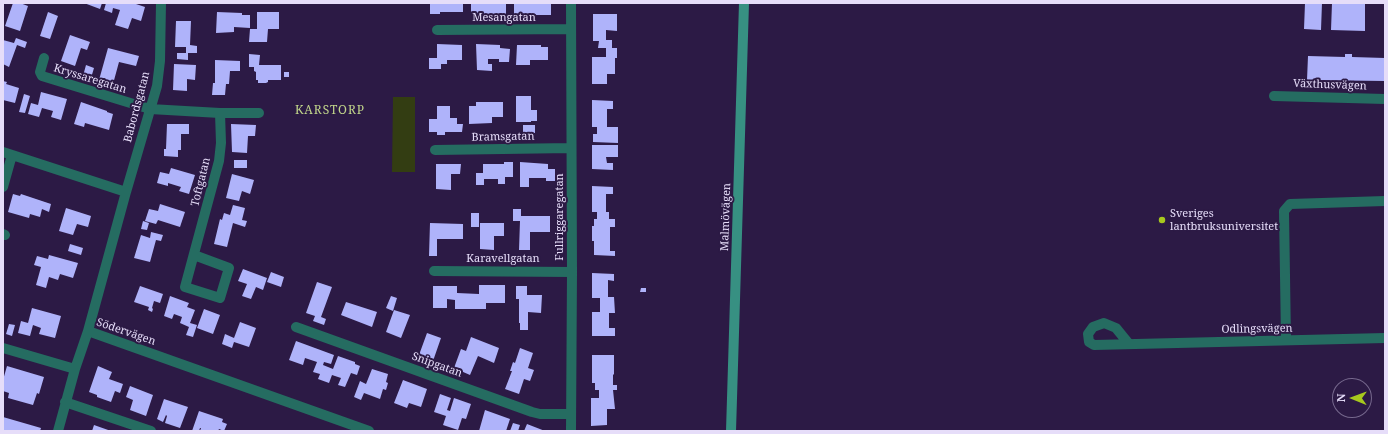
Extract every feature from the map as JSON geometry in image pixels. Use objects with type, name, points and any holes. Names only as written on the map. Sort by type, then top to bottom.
[{"type":"main road","name":"Malmövägen","points":[[731,431],[744,3]]},
{"type":"street","name":"Babordsgatan","points":[[126,192],[157,86],[161,3]]},
{"type":"street","name":"Fullriggaregatan","points":[[571,3],[571,431]]},
{"type":"street","name":"Mesangatan","points":[[437,30],[571,29]]},
{"type":"street","name":"Kryssaregatan","points":[[44,58],[40,72],[42,76],[150,110]]},
{"type":"street","name":"Växthusvägen","points":[[1274,96],[1385,99]]},
{"type":"street","points":[[150,110],[259,113]]},
{"type":"street","name":"Toftgatan","points":[[194,255],[230,268],[220,298],[185,287],[219,161],[220,113]]},
{"type":"street","name":"Bramsgatan","points":[[435,150],[571,148]]},
{"type":"street","points":[[3,187],[8,153],[126,192]]},
{"type":"street","name":"Södervägen","points":[[126,192],[88,331],[369,431]]},
{"type":"street","points":[[1286,340],[1284,211],[1290,204],[1385,201]]},
{"type":"street","name":"Karavellgatan","points":[[434,271],[572,272]]},
{"type":"street","name":"Snipgatan","points":[[296,327],[532,412],[540,414],[571,414]]},
{"type":"street","points":[[58,431],[65,402],[88,331]]},
{"type":"street","name":"Odlingsvägen","points":[[1129,344],[1385,338]]},
{"type":"street","points":[[3,348],[75,369]]},
{"type":"street","points":[[65,402],[151,431]]},
{"type":"green space","points":[[393,97],[415,97],[415,172],[392,172]]},
{"type":"building","points":[[13,3],[20,3],[28,6],[20,31],[5,26]]},
{"type":"building","points":[[84,3],[102,3],[100,9]]},
{"type":"building","points":[[106,3],[133,3],[145,7],[141,21],[132,18],[128,29],[115,25],[120,10],[113,8],[112,13],[104,10]]},
{"type":"building","points":[[430,3],[463,3],[463,12],[440,12],[440,14],[430,14]]},
{"type":"building","points":[[471,3],[506,3],[506,15],[471,14]]},
{"type":"building","points":[[514,3],[551,3],[551,15],[514,15]]},
{"type":"building","points":[[1305,3],[1322,3],[1321,30],[1304,29]]},
{"type":"building","points":[[1332,3],[1365,3],[1365,31],[1331,30]]},
{"type":"building","points":[[48,12],[58,16],[50,39],[40,36]]},
{"type":"building","points":[[217,12],[242,13],[242,15],[250,15],[250,28],[234,27],[234,32],[216,33]]},
{"type":"building","points":[[257,12],[279,12],[279,29],[268,29],[267,42],[249,42],[250,29],[257,29]]},
{"type":"building","points":[[593,14],[617,14],[617,31],[606,30],[606,40],[612,40],[612,48],[617,48],[617,58],[615,58],[615,74],[607,74],[607,84],[592,84],[592,57],[606,57],[606,48],[598,48],[599,41],[593,41]]},
{"type":"building","points":[[176,21],[191,21],[190,45],[197,46],[197,53],[188,53],[188,60],[177,59],[177,53],[186,53],[186,47],[175,47]]},
{"type":"building","points":[[70,35],[90,42],[87,50],[81,48],[75,66],[61,61]]},
{"type":"building","points":[[16,38],[27,42],[25,48],[17,45],[9,67],[3,64],[3,40],[14,43]]},
{"type":"building","points":[[437,44],[462,45],[462,60],[447,60],[447,64],[441,64],[441,69],[429,69],[429,58],[437,58]]},
{"type":"building","points":[[476,44],[500,45],[500,48],[510,49],[509,62],[499,62],[499,59],[488,59],[488,64],[492,64],[492,71],[477,70]]},
{"type":"building","points":[[517,45],[541,45],[541,47],[548,47],[548,60],[530,60],[530,65],[516,65]]},
{"type":"building","points":[[108,48],[139,56],[136,66],[119,62],[113,84],[99,80]]},
{"type":"building","points":[[249,54],[260,55],[259,65],[281,65],[281,80],[268,80],[266,83],[258,83],[258,80],[256,80],[256,72],[254,71],[254,67],[249,67]]},
{"type":"building","points":[[1345,54],[1352,54],[1352,57],[1385,58],[1385,81],[1307,80],[1308,56],[1345,57]]},
{"type":"building","points":[[215,60],[240,61],[240,71],[230,71],[229,84],[226,84],[225,95],[212,95],[213,83],[215,83]]},
{"type":"building","points":[[174,64],[196,65],[195,80],[187,79],[187,91],[173,90]]},
{"type":"building","points":[[86,65],[94,68],[91,78],[83,76]]},
{"type":"building","points":[[284,72],[289,72],[289,77],[284,77]]},
{"type":"building","points":[[3,81],[7,82],[6,84],[19,88],[15,103],[3,100]]},
{"type":"building","points":[[41,92],[67,99],[61,120],[51,117],[53,111],[42,108],[39,117],[28,114],[31,103],[38,105]]},
{"type":"building","points":[[24,94],[30,96],[25,113],[19,112]]},
{"type":"building","points":[[516,96],[531,96],[531,110],[537,110],[537,121],[516,122]]},
{"type":"building","points":[[592,100],[613,101],[613,109],[607,109],[607,127],[618,127],[618,143],[593,142],[593,134],[597,134],[597,127],[592,127]]},
{"type":"building","points":[[81,102],[113,114],[109,130],[85,123],[84,127],[74,124]]},
{"type":"building","points":[[476,102],[503,102],[503,117],[492,117],[492,123],[469,124],[469,106],[476,106]]},
{"type":"building","points":[[437,106],[450,106],[450,118],[457,118],[457,124],[463,124],[462,132],[445,132],[445,135],[437,135],[437,132],[429,132],[429,119],[437,119]]},
{"type":"building","points":[[167,124],[189,124],[189,134],[181,134],[181,150],[178,150],[178,157],[164,156],[164,149],[166,149]]},
{"type":"building","points":[[231,124],[256,125],[255,136],[248,136],[247,153],[232,152]]},
{"type":"building","points":[[523,125],[535,125],[535,133],[523,133]]},
{"type":"building","points":[[592,145],[618,145],[618,157],[606,157],[607,163],[613,163],[613,170],[592,169]]},
{"type":"building","points":[[234,160],[247,160],[247,168],[234,168]]},
{"type":"building","points":[[504,162],[513,162],[513,177],[505,177],[505,184],[498,184],[498,179],[484,179],[484,185],[476,185],[476,173],[483,173],[483,164],[504,164]]},
{"type":"building","points":[[520,162],[548,164],[548,169],[555,169],[555,181],[546,181],[546,178],[529,178],[529,187],[520,187]]},
{"type":"building","points":[[436,164],[461,164],[460,174],[451,174],[451,190],[436,189]]},
{"type":"building","points":[[171,168],[195,175],[189,194],[179,191],[181,187],[168,183],[168,186],[157,183],[160,172],[169,174]]},
{"type":"building","points":[[232,174],[254,180],[250,194],[242,191],[239,201],[226,198]]},
{"type":"building","points":[[592,186],[613,187],[613,194],[606,194],[606,212],[609,212],[609,219],[615,219],[615,227],[610,227],[610,251],[615,251],[615,256],[594,255],[592,226],[594,226],[594,219],[597,219],[597,212],[592,212]]},
{"type":"building","points":[[13,194],[20,196],[21,194],[51,204],[49,212],[42,209],[40,217],[30,214],[29,218],[8,212]]},
{"type":"building","points":[[160,204],[185,212],[180,227],[158,220],[156,224],[145,221],[149,209],[158,211]]},
{"type":"building","points":[[233,205],[245,208],[242,220],[247,221],[245,227],[233,223],[227,247],[214,244],[220,219],[222,220],[224,213],[230,215]]},
{"type":"building","points":[[66,208],[91,216],[88,227],[77,224],[73,235],[59,231]]},
{"type":"building","points":[[513,209],[521,209],[521,216],[550,216],[550,232],[530,232],[530,250],[519,250],[520,221],[513,221]]},
{"type":"building","points":[[471,213],[479,213],[479,227],[471,227]]},
{"type":"building","points":[[143,221],[149,223],[147,230],[141,229]]},
{"type":"building","points":[[430,223],[463,224],[463,239],[437,239],[437,256],[429,256]]},
{"type":"building","points":[[480,223],[504,223],[504,236],[494,236],[494,250],[480,249]]},
{"type":"building","points":[[151,232],[163,235],[161,241],[156,240],[150,262],[134,258],[141,235],[150,238]]},
{"type":"building","points":[[70,244],[83,248],[81,255],[68,251]]},
{"type":"building","points":[[49,255],[78,263],[73,278],[60,274],[58,280],[49,277],[46,288],[36,285],[41,267],[34,265],[37,256],[48,259]]},
{"type":"building","points":[[243,269],[267,278],[263,290],[256,287],[251,299],[242,296],[247,284],[238,281]]},
{"type":"building","points":[[271,272],[284,277],[281,287],[267,282]]},
{"type":"building","points":[[592,273],[614,274],[614,281],[608,280],[608,297],[614,297],[615,313],[609,313],[609,328],[615,328],[615,336],[592,336],[592,312],[600,312],[600,298],[592,298]]},
{"type":"building","points":[[317,282],[332,287],[321,317],[326,319],[324,325],[313,321],[315,316],[306,313]]},
{"type":"building","points":[[479,285],[505,285],[505,303],[486,303],[486,309],[455,309],[455,300],[447,299],[447,308],[433,308],[433,286],[457,286],[457,293],[479,294]]},
{"type":"building","points":[[140,286],[163,294],[160,303],[154,301],[152,312],[148,310],[149,307],[134,302]]},
{"type":"building","points":[[516,286],[527,286],[527,295],[542,295],[541,313],[528,312],[528,330],[520,330],[519,299],[516,299]]},
{"type":"building","points":[[641,288],[646,288],[646,292],[640,292]]},
{"type":"building","points":[[170,296],[189,303],[187,307],[195,310],[190,323],[197,325],[193,337],[186,335],[189,327],[180,323],[182,317],[174,314],[172,319],[164,316]]},
{"type":"building","points":[[391,296],[397,298],[393,311],[386,308]]},
{"type":"building","points":[[346,302],[377,312],[372,327],[341,315]]},
{"type":"building","points":[[32,308],[61,316],[55,338],[39,334],[41,328],[33,325],[30,336],[18,333],[21,321],[28,323]]},
{"type":"building","points":[[204,309],[220,315],[213,334],[197,328]]},
{"type":"building","points":[[394,310],[410,315],[401,338],[386,332]]},
{"type":"building","points":[[240,322],[256,328],[249,347],[234,342],[232,348],[222,344],[225,334],[234,338]]},
{"type":"building","points":[[9,324],[15,325],[12,336],[6,334]]},
{"type":"building","points":[[427,333],[441,338],[433,361],[419,355]]},
{"type":"building","points":[[471,337],[499,348],[494,363],[478,356],[470,375],[454,368],[461,349],[466,351]]},
{"type":"building","points":[[296,341],[334,355],[331,364],[324,362],[323,365],[333,369],[338,356],[355,362],[355,364],[360,366],[357,375],[351,373],[345,387],[338,385],[341,378],[332,375],[329,383],[318,379],[320,374],[313,372],[317,362],[305,358],[303,365],[289,360]]},
{"type":"building","points":[[520,348],[533,353],[528,368],[534,370],[530,381],[524,379],[519,394],[505,389],[512,371],[510,371],[513,362],[515,363]]},
{"type":"building","points":[[592,355],[614,355],[613,385],[617,385],[617,390],[613,390],[615,409],[607,409],[607,425],[591,426],[591,398],[599,398],[599,390],[595,390],[595,383],[592,383]]},
{"type":"building","points":[[7,366],[44,377],[39,394],[37,393],[33,405],[8,398],[9,393],[3,391],[3,380]]},
{"type":"building","points":[[98,366],[112,372],[109,379],[123,384],[120,393],[115,391],[111,402],[97,397],[97,395],[89,392]]},
{"type":"building","points":[[372,369],[388,374],[386,390],[383,389],[380,399],[364,393],[361,400],[354,397],[360,381],[366,384]]},
{"type":"building","points":[[403,380],[427,389],[421,407],[409,403],[407,408],[394,403]]},
{"type":"building","points":[[130,386],[153,395],[146,416],[130,410],[133,400],[126,397]]},
{"type":"building","points":[[440,394],[451,398],[447,410],[450,411],[454,398],[471,404],[466,419],[462,418],[458,430],[443,425],[446,416],[434,412]]},
{"type":"building","points":[[164,399],[188,407],[180,428],[165,423],[166,415],[163,422],[157,419]]},
{"type":"building","points":[[485,410],[510,419],[506,431],[479,431]]},
{"type":"building","points":[[199,411],[223,419],[222,422],[227,424],[224,431],[219,429],[218,431],[200,431],[200,428],[199,431],[192,431]]},
{"type":"building","points":[[3,417],[41,428],[40,431],[3,431]]},
{"type":"building","points":[[513,423],[520,425],[518,431],[510,431]]},
{"type":"building","points":[[527,424],[545,431],[524,431]]},
{"type":"building","points":[[94,425],[111,431],[92,431]]},
{"type":"place","name":"Sveriges lantbruksuniversitet","points":[[1162,220]]},
{"type":"district","name":"KARSTORP","points":[[330,111]]}]
